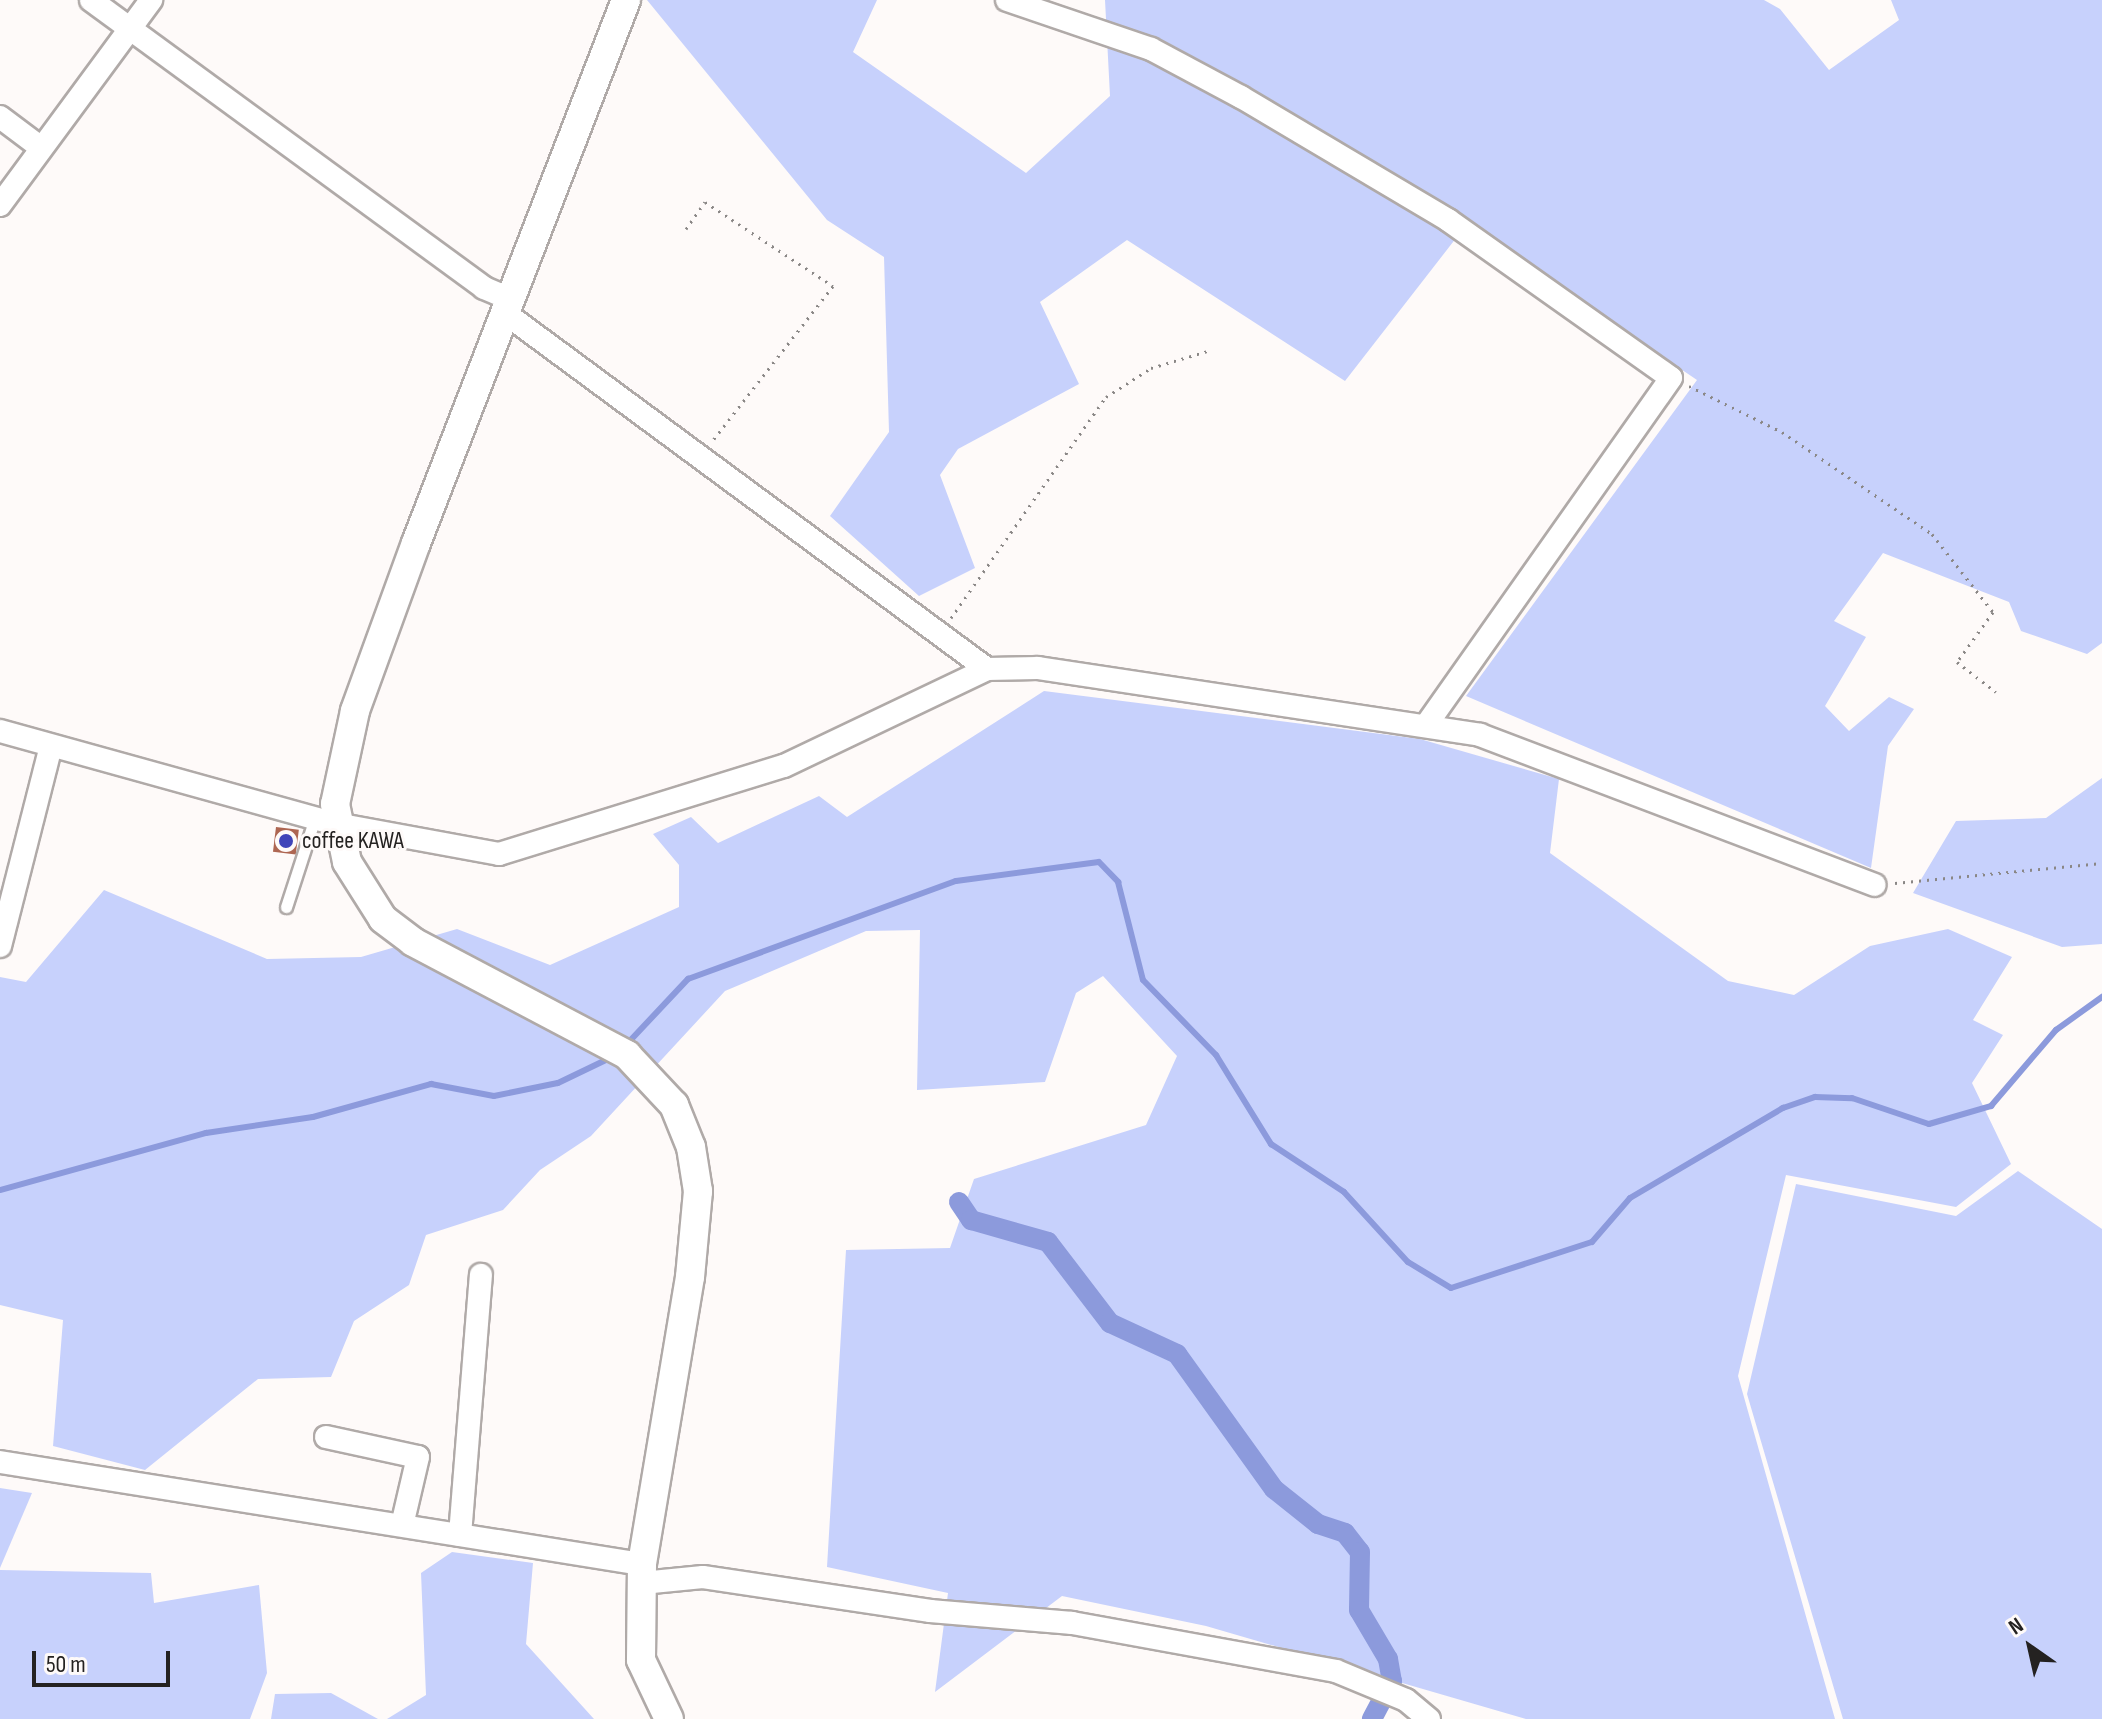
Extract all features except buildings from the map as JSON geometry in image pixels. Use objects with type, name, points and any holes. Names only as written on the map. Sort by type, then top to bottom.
[{"type":"street","points":[[91,0],[484,288],[699,459],[987,669]]},
{"type":"street","points":[[0,205],[151,0]]},
{"type":"street","points":[[626,0],[355,711],[326,821],[357,883],[394,929],[603,1039],[651,1075],[684,1129],[698,1191],[642,1574],[641,1660],[669,1719]]},
{"type":"street","points":[[1007,0],[1151,49],[1241,97],[1448,220],[1671,378],[1428,723]]},
{"type":"street","points":[[0,117],[40,147]]},
{"type":"street","points":[[0,731],[326,821],[499,854],[540,846],[784,766],[987,669],[1038,668],[1428,723],[1661,799],[1874,885]]},
{"type":"street","points":[[0,946],[51,746]]},
{"type":"street","points":[[460,1535],[481,1275]]},
{"type":"street","points":[[326,1437],[418,1457],[402,1525]]},
{"type":"street","points":[[0,1462],[460,1535],[642,1574],[703,1577],[930,1611],[1072,1623],[1336,1671],[1406,1700],[1429,1719]]},
{"type":"lane","points":[[286,907],[326,821]]},
{"type":"path","points":[[686,229],[705,202],[833,286],[699,459]]},
{"type":"path","points":[[938,633],[1106,397],[1151,368],[1211,350]]},
{"type":"path","points":[[1671,378],[1782,432],[1932,534],[1993,612],[1957,662],[1996,692]]},
{"type":"path","points":[[1874,885],[2102,863]]},
{"type":"shaded area","points":[[647,0],[877,0],[853,52],[1026,173],[1110,96],[1105,0],[1764,0],[1780,9],[1829,70],[1899,20],[1891,0],[2102,0],[2102,643],[2087,654],[2021,631],[2009,602],[1883,553],[1834,621],[1866,637],[1825,706],[1849,731],[1889,697],[1914,709],[1888,746],[1871,868],[1466,696],[1697,380],[1467,224],[1345,381],[1127,240],[1040,302],[1079,384],[958,449],[940,475],[975,568],[919,596],[830,516],[889,432],[884,257],[827,220]]},
{"type":"shaded area","points":[[1044,691],[1420,739],[1559,779],[1550,853],[1728,981],[1794,995],[1870,946],[1948,929],[2012,957],[1973,1020],[2003,1035],[1972,1083],[2011,1164],[1956,1207],[1786,1175],[1738,1376],[1835,1719],[1526,1719],[1206,1626],[1062,1596],[935,1692],[948,1593],[827,1567],[846,1250],[950,1248],[974,1179],[1146,1125],[1177,1056],[1103,976],[1076,993],[1045,1082],[917,1090],[920,930],[866,931],[725,991],[591,1136],[540,1170],[503,1210],[426,1235],[409,1285],[354,1321],[331,1377],[258,1379],[145,1470],[53,1446],[63,1320],[0,1305],[0,977],[26,982],[104,890],[267,959],[361,957],[457,929],[550,965],[679,907],[679,865],[653,834],[691,817],[718,843],[819,796],[847,817]]},
{"type":"shaded area","points":[[2102,778],[2102,944],[2062,947],[1913,893],[1956,821],[2046,818]]},
{"type":"shaded area","points":[[2018,1171],[2102,1229],[2102,1719],[1843,1719],[1747,1394],[1796,1184],[1956,1216]]},
{"type":"shaded area","points":[[0,1488],[32,1493],[0,1568]]},
{"type":"shaded area","points":[[452,1552],[533,1563],[526,1644],[594,1719],[387,1719],[426,1695],[421,1573]]},
{"type":"shaded area","points":[[0,1570],[151,1573],[154,1603],[259,1585],[267,1673],[250,1719],[0,1719]]},
{"type":"shaded area","points":[[331,1693],[378,1719],[271,1719],[275,1694]]},
{"type":"waterway","points":[[626,1045],[688,979],[956,881],[1099,862],[1118,882],[1143,980],[1216,1055],[1271,1144],[1344,1192],[1408,1262],[1451,1288],[1592,1242],[1630,1198],[1783,1108],[1815,1097],[1852,1098],[1929,1124],[1991,1106],[2056,1030],[2102,997]]},
{"type":"waterway","points":[[0,1190],[206,1133],[313,1117],[431,1084],[494,1096],[558,1083],[612,1057]]},
{"type":"waterway","points":[[959,1202],[971,1220],[1048,1242],[1110,1323],[1177,1354],[1274,1489],[1318,1524],[1345,1533],[1360,1552],[1359,1610],[1388,1659],[1392,1681],[1372,1719]]},
{"type":"place","name":"coffee KAWA","points":[[286,841]]}]
